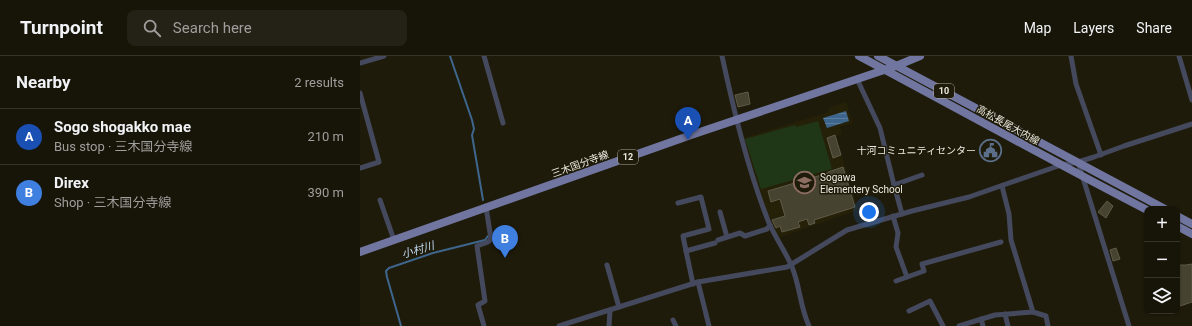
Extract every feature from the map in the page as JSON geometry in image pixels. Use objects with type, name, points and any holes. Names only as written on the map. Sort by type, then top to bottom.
[{"type":"main road","name":"高松長尾大内線","points":[[859,56],[1144,208]]},
{"type":"main road","name":"高松長尾大内線","points":[[878,56],[1159,206]]},
{"type":"main road","name":"三木国分寺線","points":[[360,252],[736,120],[885,70],[920,56]]},
{"type":"main road","points":[[1180,218],[1192,224]]},
{"type":"main road","points":[[1180,228],[1192,234]]},
{"type":"street","points":[[360,63],[384,56]]},
{"type":"street","points":[[484,56],[503,123]]},
{"type":"street","points":[[722,56],[736,120],[754,180],[770,226],[791,265],[805,317],[809,326]]},
{"type":"street","points":[[1071,56],[1076,84],[1100,155]]},
{"type":"street","points":[[1179,56],[1192,100]]},
{"type":"street","points":[[857,79],[880,128],[902,214]]},
{"type":"street","points":[[360,93],[379,162],[360,168]]},
{"type":"street","points":[[563,326],[696,283],[787,267],[847,230],[893,216],[969,197],[1061,165],[1078,162],[1192,124]]},
{"type":"street","points":[[1078,162],[1129,326]]},
{"type":"street","points":[[894,185],[922,175]]},
{"type":"street","points":[[1002,186],[1009,214],[1011,240],[1033,312]]},
{"type":"street","points":[[678,203],[701,197],[709,229],[683,236],[686,251],[709,326]]},
{"type":"street","points":[[380,200],[394,240]]},
{"type":"street","points":[[484,326],[478,305],[485,301],[477,246],[488,242],[491,239],[486,207]]},
{"type":"street","points":[[720,212],[727,237]]},
{"type":"street","points":[[893,216],[898,234],[896,247],[907,277]]},
{"type":"street","points":[[686,251],[717,242],[740,233],[745,236],[767,229],[770,226]]},
{"type":"street","points":[[896,281],[924,271],[922,264],[1001,242]]},
{"type":"street","points":[[607,265],[619,307]]},
{"type":"street","points":[[909,311],[930,301],[943,326]]},
{"type":"street","points":[[609,326],[610,310]]},
{"type":"street","points":[[959,326],[995,315],[1033,312],[1046,316],[1048,326]]},
{"type":"street","points":[[1005,314],[1008,326]]},
{"type":"street","points":[[981,319],[983,326]]},
{"type":"street","points":[[674,320],[676,326]]},
{"type":"shaded area","name":"Sogawa Elementery School","points":[[846,102],[853,123],[840,127],[842,134],[836,136],[858,210],[778,238],[767,213],[743,138],[829,112],[828,108]]},
{"type":"green space","points":[[818,121],[832,169],[761,189],[745,139],[795,125],[796,127]]},
{"type":"water","points":[[846,111],[849,121],[827,128],[823,118]]},
{"type":"building","points":[[748,92],[750,104],[738,107],[735,95]]},
{"type":"building","points":[[835,135],[841,155],[833,158],[827,138]]},
{"type":"building","points":[[843,167],[855,207],[814,220],[815,223],[809,225],[807,219],[798,222],[800,227],[782,232],[780,226],[776,228],[772,220],[785,216],[780,199],[771,202],[768,191]]},
{"type":"building","points":[[1107,201],[1113,206],[1106,218],[1098,212]]},
{"type":"building","points":[[1116,248],[1120,259],[1113,261],[1110,250]]},
{"type":"building","points":[[1192,264],[1192,302],[1180,306],[1180,265]]},
{"type":"waterway","name":"小村川","points":[[450,56],[472,120],[474,129],[472,135],[483,200]]},
{"type":"waterway","name":"小村川","points":[[401,326],[386,271],[389,268],[433,253],[485,240],[488,236]]},
{"type":"place","name":"Sogo shogakko mae","points":[[688,140]]},
{"type":"place","name":"十河コミュニティセンター","points":[[991,150]]},
{"type":"place","name":"Sogawa Elementery School","points":[[804,183]]},
{"type":"place","name":"Direx","points":[[505,258]]}]
